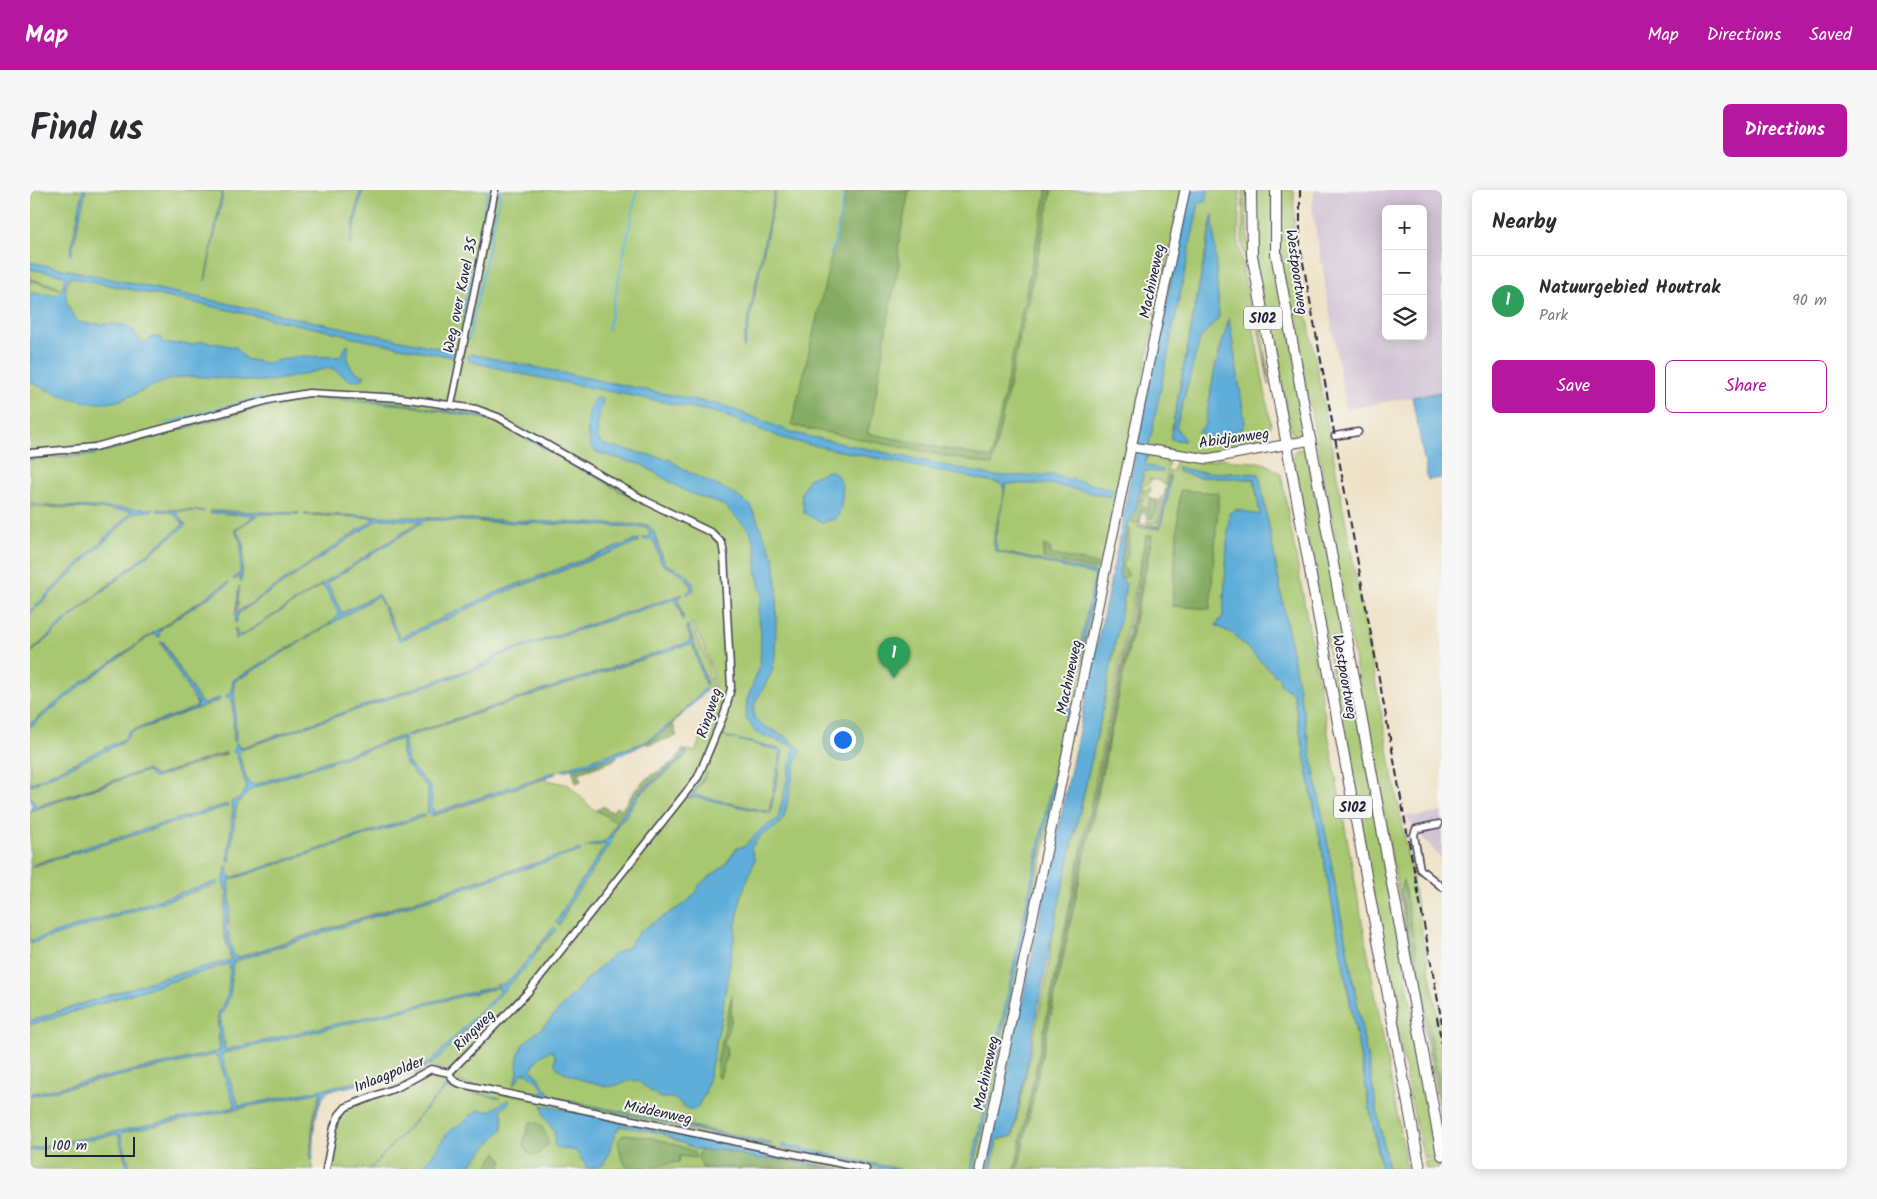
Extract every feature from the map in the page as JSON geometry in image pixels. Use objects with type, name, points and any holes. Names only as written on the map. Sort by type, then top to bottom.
[{"type":"main road","name":"Westpoortweg","points":[[1251,190],[1252,255],[1420,1169]]},
{"type":"main road","name":"Westpoortweg","points":[[1276,190],[1276,254],[1442,1155]]},
{"type":"street","name":"Weg over Kavel 35","points":[[450,406],[495,190]]},
{"type":"street","name":"Machineweg","points":[[980,1169],[1135,447],[1185,190]]},
{"type":"street","name":"Ringweg","points":[[30,453],[74,450],[108,444],[299,394],[391,398],[481,411],[506,421],[646,501],[718,537],[724,552],[732,685],[725,712],[704,765],[693,786],[529,992],[449,1073]]},
{"type":"street","points":[[1335,436],[1358,432]]},
{"type":"street","name":"Abidjanweg","points":[[1135,447],[1207,459],[1311,440]]},
{"type":"street","points":[[1439,824],[1416,829],[1414,835],[1420,869],[1442,887]]},
{"type":"street","name":"Inlaagpolder","points":[[326,1169],[334,1127],[339,1115],[346,1107],[398,1087],[431,1069],[449,1073]]},
{"type":"street","name":"Middenweg","points":[[449,1073],[454,1081],[461,1084],[866,1169]]},
{"type":"shaded area","points":[[1315,190],[1442,190],[1442,392],[1346,409],[1312,207]]},
{"type":"shaded area","points":[[1442,812],[1442,861],[1408,821],[1407,816],[1415,815],[1416,817]]},
{"type":"green space","points":[[30,190],[1182,190],[978,1169],[874,1169],[458,1081],[445,1069],[429,1067],[515,979],[556,929],[554,927],[516,974],[499,988],[500,991],[442,1052],[422,1068],[387,1078],[239,1106],[220,1057],[223,1053],[493,988],[225,1050],[220,1017],[231,988],[232,965],[235,961],[581,850],[501,873],[235,958],[231,948],[228,929],[229,880],[425,816],[422,815],[231,878],[226,866],[224,883],[227,892],[224,934],[231,960],[162,978],[30,1021],[30,944],[218,881],[30,941],[30,867],[228,806],[226,804],[30,865],[30,811],[143,772],[148,772],[155,778],[227,754],[215,756],[156,776],[146,770],[36,806],[30,795],[30,786],[124,742],[132,732],[127,734],[124,739],[30,784],[30,727],[88,680],[153,634],[160,637],[159,632],[163,627],[229,584],[228,582],[152,633],[78,687],[30,724],[30,654],[78,611],[186,525],[175,511],[157,511],[171,512],[184,524],[103,589],[30,652],[30,614],[135,512],[154,510],[30,505]],"holes":[[[210,511],[222,511],[299,513],[260,514],[236,530],[243,541],[244,551],[240,581],[242,548],[235,529],[255,515],[211,513]],[[304,515],[648,525],[653,530],[665,564],[685,574],[691,581],[693,592],[690,591],[691,586],[684,575],[662,564],[653,539],[644,540],[651,533],[646,527],[426,520],[327,583],[342,613],[378,594],[401,637],[497,592],[638,539],[639,542],[500,594],[400,641],[379,598],[376,597],[234,682],[235,741],[232,701],[228,697],[231,694],[233,680],[326,626],[340,615],[325,587],[321,586],[236,639],[236,628],[239,637],[421,521],[379,519],[242,611],[238,614],[237,622],[235,615],[239,586],[238,612],[376,518]],[[683,594],[678,598],[684,620],[682,620],[676,598],[499,656],[494,658],[492,664],[343,713],[238,751],[248,783],[254,785],[689,642],[690,638],[693,640],[707,684],[705,684],[693,646],[690,644],[406,737],[404,753],[411,766],[431,788],[433,813],[644,743],[673,722],[706,688],[712,689],[708,663],[691,624],[693,623],[710,664],[714,687],[709,716],[695,752],[688,750],[683,759],[639,795],[617,826],[610,845],[572,900],[563,918],[556,923],[572,894],[607,844],[606,842],[585,847],[607,840],[617,823],[592,808],[569,785],[544,779],[433,816],[428,813],[428,789],[405,763],[402,755],[402,738],[253,788],[239,802],[236,808],[230,861],[233,807],[231,802],[240,798],[247,788],[236,753],[232,751],[238,747],[243,747],[485,664],[496,655]],[[163,641],[201,703],[204,704],[219,698],[221,700],[135,731],[197,707],[197,704]]]},
{"type":"green space","points":[[847,190],[909,190],[898,248],[899,265],[890,307],[872,418],[867,433],[991,458],[1047,190],[1052,190],[992,465],[793,426],[792,423]]},
{"type":"green space","points":[[1187,190],[1240,190],[1238,243],[1271,424],[1266,437],[1236,449],[1204,456],[1179,453],[1136,442]],"holes":[[[1212,217],[1219,317],[1200,338],[1176,427],[1184,441],[1171,439]],[[1229,319],[1245,423],[1197,432],[1205,426],[1215,368]]]},
{"type":"green space","points":[[1243,190],[1248,190],[1247,215],[1250,264],[1269,385],[1242,244]]},
{"type":"green space","points":[[1254,190],[1273,190],[1272,198],[1304,428],[1303,433],[1299,436],[1293,434],[1291,430],[1264,308],[1256,261],[1253,213]]},
{"type":"green space","points":[[1278,190],[1294,190],[1294,245],[1442,1039],[1442,1124],[1336,561],[1335,535],[1279,246]]},
{"type":"green space","points":[[30,279],[56,285],[60,289],[33,281],[30,283]]},
{"type":"green space","points":[[1298,449],[1304,450],[1308,460],[1322,538],[1330,563],[1439,1156],[1424,1159],[1409,1092],[1293,457],[1294,452]]},
{"type":"green space","points":[[1149,453],[1169,460],[1165,485],[1157,480],[1149,479],[1150,483],[1143,487],[1141,499],[1138,501],[1144,471],[1158,472],[1159,469],[1145,465]]},
{"type":"green space","points":[[1176,458],[1202,463],[1224,458],[1234,461],[1266,464],[1281,474],[1407,1169],[1388,1169],[1259,474],[1199,472],[1177,467],[1198,477],[1254,479],[1261,515],[1236,509],[1228,531],[1223,616],[1216,625],[1232,633],[1279,679],[1281,685],[1293,693],[1381,1169],[1018,1169],[1148,560],[1152,536],[1146,536],[1015,1169],[991,1169],[997,1140],[1013,1136],[1048,969],[1055,921],[1102,713],[1125,591],[1119,577],[1130,529],[1127,529],[1130,522],[1158,526],[1169,471],[1173,471]],"holes":[[[1170,476],[1160,528],[1137,527],[1160,527]]]},
{"type":"green space","points":[[1150,487],[1151,491],[1147,493],[1150,499],[1148,511],[1140,503],[1143,500],[1144,490]]},
{"type":"green space","points":[[1180,490],[1219,493],[1210,609],[1172,606]]},
{"type":"green space","points":[[1162,496],[1157,523],[1147,523],[1148,518],[1154,514]]},
{"type":"green space","points":[[1142,498],[1143,500],[1140,503],[1148,511],[1150,499],[1158,500],[1154,517],[1149,518],[1142,510],[1140,523],[1130,522],[1138,501]]},
{"type":"green space","points":[[30,507],[133,510],[30,611]]},
{"type":"green space","points":[[1127,529],[1130,529],[1128,552],[1122,566],[1129,575],[1124,578],[1119,577]]},
{"type":"green space","points":[[1152,535],[1018,1169],[1015,1169],[1132,615],[1146,536]]},
{"type":"green space","points":[[1044,545],[1050,548],[1051,554],[1097,564],[1096,570],[1043,558]]},
{"type":"green space","points":[[673,724],[677,736],[647,745],[647,743]]},
{"type":"green space","points":[[682,750],[686,750],[683,757],[635,796],[617,823],[597,810],[603,806],[612,812],[616,807],[622,809],[642,782],[672,763]]},
{"type":"green space","points":[[618,755],[613,761],[579,773],[581,781],[576,783],[572,769]]},
{"type":"green space","points":[[1403,880],[1442,1097],[1437,1095],[1400,892]]},
{"type":"green space","points":[[228,964],[230,965],[228,994],[217,1019],[220,1051],[30,1094],[30,1025]]},
{"type":"green space","points":[[732,994],[731,1022],[724,1040],[727,1054],[720,1078],[717,1077],[717,1063]]},
{"type":"green space","points":[[214,1055],[218,1057],[235,1105],[234,1108],[30,1149],[30,1096]]},
{"type":"green space","points":[[430,1072],[444,1073],[451,1081],[857,1169],[328,1169],[338,1121],[346,1109]]},
{"type":"green space","points":[[320,1092],[315,1108],[312,1131],[311,1153],[314,1169],[131,1169],[121,1137],[121,1134],[124,1132]]},
{"type":"green space","points":[[530,1122],[541,1126],[548,1145],[537,1155],[529,1154],[523,1143]]},
{"type":"green space","points":[[118,1134],[128,1169],[30,1169],[30,1151]]},
{"type":"green space","points":[[624,1134],[651,1138],[677,1145],[694,1152],[696,1158],[680,1156],[679,1162],[642,1168],[626,1166],[621,1156],[618,1141]]},
{"type":"green space","points":[[716,1148],[758,1159],[779,1159],[828,1169],[703,1168],[698,1157],[700,1150],[708,1151]]},
{"type":"green space","points":[[497,1152],[503,1162],[499,1169],[484,1169]]},
{"type":"green space","points":[[1440,1159],[1440,1169],[1426,1169],[1424,1162]]},
{"type":"water","points":[[83,190],[86,190],[71,256],[70,254]]},
{"type":"water","points":[[185,190],[224,190],[205,281],[222,191]]},
{"type":"water","points":[[360,190],[363,190],[350,245],[350,243]]},
{"type":"water","points":[[776,190],[744,348],[743,345]]},
{"type":"water","points":[[1190,190],[1208,190],[1206,202],[1199,203],[1145,465],[1163,470],[1162,472],[1144,471],[1136,508],[1126,529],[1119,576],[1126,584],[1125,591],[1102,713],[1055,921],[1014,1129],[1012,1136],[997,1140],[991,1169],[987,1169],[1123,521]]},
{"type":"water","points":[[1213,214],[1219,317],[1200,339],[1176,427],[1185,441],[1171,439],[1171,434]]},
{"type":"water","points":[[30,262],[453,351],[454,354],[451,357],[349,337],[348,335],[70,277],[66,288],[67,301],[79,322],[129,326],[142,342],[146,342],[151,337],[161,337],[162,342],[168,344],[183,343],[191,345],[202,341],[236,347],[246,359],[266,363],[299,356],[340,357],[347,345],[349,346],[348,361],[352,369],[365,376],[363,379],[351,381],[332,368],[273,381],[185,377],[160,383],[110,403],[86,402],[63,396],[30,382],[30,293],[56,295],[62,289],[65,278],[62,275],[30,269]]},
{"type":"water","points":[[1229,318],[1245,423],[1243,428],[1219,440],[1197,432],[1205,426],[1215,368]]},
{"type":"water","points":[[471,354],[725,406],[793,433],[995,476],[1052,475],[1113,489],[1111,497],[1049,484],[1006,484],[1003,497],[1003,484],[801,443],[782,438],[718,413],[521,374],[469,361],[467,355]]},
{"type":"water","points":[[1442,392],[1442,478],[1428,480],[1412,397]]},
{"type":"water","points":[[305,397],[391,402],[482,416],[490,420],[406,405]]},
{"type":"water","points":[[597,397],[603,400],[597,423],[598,440],[605,445],[668,459],[690,473],[729,491],[751,506],[774,558],[777,589],[775,657],[772,672],[754,705],[754,717],[761,725],[785,736],[801,749],[795,765],[784,818],[776,827],[760,836],[751,848],[755,860],[741,896],[719,1030],[705,1094],[696,1109],[688,1109],[673,1098],[660,1098],[638,1081],[633,1080],[610,1087],[579,1079],[558,1069],[555,1064],[555,1055],[552,1051],[540,1057],[532,1069],[549,1093],[556,1098],[772,1143],[771,1145],[520,1091],[546,1093],[539,1083],[527,1073],[523,1073],[513,1086],[518,1073],[517,1061],[522,1045],[546,1024],[585,981],[614,954],[628,947],[640,931],[687,902],[697,891],[699,885],[724,866],[737,848],[745,846],[761,829],[778,819],[794,748],[791,745],[756,733],[746,718],[747,700],[760,666],[761,633],[758,611],[762,596],[756,570],[756,549],[750,531],[725,506],[685,491],[642,465],[595,452],[589,440],[587,424],[590,408]]},
{"type":"water","points":[[291,398],[92,455],[30,459],[90,454]]},
{"type":"water","points":[[495,422],[522,435],[648,506]]},
{"type":"water","points":[[1177,467],[1199,472],[1259,474],[1388,1169],[1378,1169],[1381,1168],[1293,693],[1281,685],[1279,679],[1232,633],[1216,626],[1223,616],[1229,513],[1238,510],[1260,515],[1254,479],[1198,477],[1178,472]]},
{"type":"water","points":[[832,471],[840,480],[842,499],[837,518],[822,523],[804,513],[801,494],[808,479]]},
{"type":"water","points":[[1170,476],[1169,494],[1160,528],[1137,527],[1160,527]]},
{"type":"water","points":[[30,505],[154,509],[153,511],[135,512],[30,614],[30,611],[133,511]]},
{"type":"water","points":[[157,509],[205,511],[175,511],[186,525],[78,611],[30,654],[58,626],[184,524],[171,512],[157,511]]},
{"type":"water","points":[[210,511],[300,514],[260,514],[238,528],[236,531],[243,544],[242,581],[240,581],[240,576],[233,579],[240,573],[241,543],[234,531],[255,515],[210,513]]},
{"type":"water","points":[[1000,511],[995,538],[997,551],[1094,572],[1098,575],[974,1169],[971,1169],[1095,575],[995,551],[994,534]]},
{"type":"water","points":[[304,514],[648,525],[653,530],[665,564],[688,576],[694,589],[688,595],[687,592],[691,590],[685,576],[662,564],[653,539],[644,540],[643,538],[651,535],[649,528],[646,527],[426,520],[327,583],[342,613],[378,594],[401,637],[497,592],[639,539],[639,542],[500,594],[399,641],[379,598],[376,597],[234,682],[236,741],[234,741],[232,701],[231,698],[225,696],[231,694],[233,680],[326,626],[339,615],[325,587],[321,586],[237,639],[234,628],[237,636],[244,634],[421,521],[379,519],[242,611],[238,614],[237,622],[235,623],[236,610],[238,612],[376,518]]},
{"type":"water","points":[[228,582],[229,584],[163,627],[159,632],[160,637],[153,634],[88,680],[30,727],[30,724],[82,682]]},
{"type":"water","points":[[683,594],[678,598],[684,620],[682,620],[681,611],[675,599],[499,656],[494,658],[492,664],[241,749],[238,753],[248,783],[254,785],[689,642],[691,640],[686,626],[688,626],[707,684],[705,685],[693,646],[690,644],[409,735],[405,739],[408,763],[431,788],[433,813],[557,771],[556,774],[430,816],[428,813],[428,789],[405,762],[402,748],[403,739],[400,739],[253,788],[239,802],[236,808],[229,862],[227,861],[233,807],[231,802],[240,798],[247,788],[236,754],[232,751],[235,748],[235,744],[237,743],[239,748],[243,747],[485,664],[496,655]]},
{"type":"water","points":[[162,641],[201,703],[204,704],[219,698],[221,700],[132,732],[124,742],[30,786],[30,784],[124,739],[130,731],[197,707],[160,642]]},
{"type":"water","points":[[705,688],[706,691],[677,720],[653,739],[615,757],[563,771],[563,769],[644,743],[673,722]]},
{"type":"water","points":[[723,730],[724,736],[783,751],[770,813],[693,797],[688,799],[708,772],[695,795],[769,812],[781,751],[722,736]]},
{"type":"water","points":[[686,750],[687,754],[683,759],[639,795],[617,826],[610,845],[572,900],[559,925],[556,923],[572,894],[607,844],[585,847],[607,840],[635,796],[683,757]]},
{"type":"water","points":[[227,752],[155,778],[152,778],[148,772],[143,772],[30,811],[32,805],[30,795],[37,807],[146,770],[156,776]]},
{"type":"water","points":[[227,804],[228,806],[30,867],[85,847]]},
{"type":"water","points":[[424,814],[425,816],[229,880],[230,910],[226,929],[234,956],[238,958],[580,849],[581,851],[233,962],[230,998],[220,1017],[225,1050],[493,987],[493,989],[221,1054],[239,1106],[387,1076],[381,1080],[328,1091],[323,1097],[317,1114],[313,1160],[311,1160],[310,1155],[320,1092],[124,1132],[121,1134],[121,1137],[131,1169],[128,1169],[118,1134],[30,1151],[30,1149],[235,1107],[218,1057],[214,1055],[30,1096],[30,1094],[220,1051],[218,1014],[228,994],[230,966],[228,964],[30,1025],[30,1021],[162,978],[231,960],[223,927],[227,892],[222,880],[225,878],[226,866],[229,867],[229,876],[231,878]]},
{"type":"water","points":[[218,881],[219,884],[30,944],[30,941]]},
{"type":"water","points":[[554,927],[556,929],[541,945],[531,962],[438,1059],[419,1072],[391,1077],[422,1068],[431,1061],[500,991],[499,988],[496,988],[496,985],[504,984],[516,974]]},
{"type":"water","points":[[445,1087],[501,1098],[446,1088],[370,1169]]},
{"type":"water","points":[[507,1100],[510,1101],[501,1111],[503,1117],[502,1130],[472,1163],[463,1169],[422,1169],[449,1131],[479,1110],[490,1111]]},
{"type":"water","points":[[542,1105],[838,1169],[779,1159],[758,1159],[722,1149],[708,1151],[695,1149],[661,1133],[620,1126],[603,1165],[588,1169],[576,1151],[556,1147],[554,1144],[555,1133],[544,1116]]},
{"type":"water","points":[[782,1144],[899,1169],[887,1169],[781,1147]]},
{"type":"waterway","points":[[462,317],[488,190]]},
{"type":"waterway","points":[[469,339],[501,190]]},
{"type":"waterway","points":[[608,330],[637,190]]},
{"type":"waterway","points":[[830,254],[835,242],[845,190]]},
{"type":"waterway","points":[[167,423],[261,397]]},
{"type":"railway","points":[[1300,190],[1300,246],[1442,1023]]},
{"type":"railway","points":[[1437,1017],[1442,1045]]},
{"type":"place","name":"Natuurgebied Houtrak","points":[[894,678]]}]
